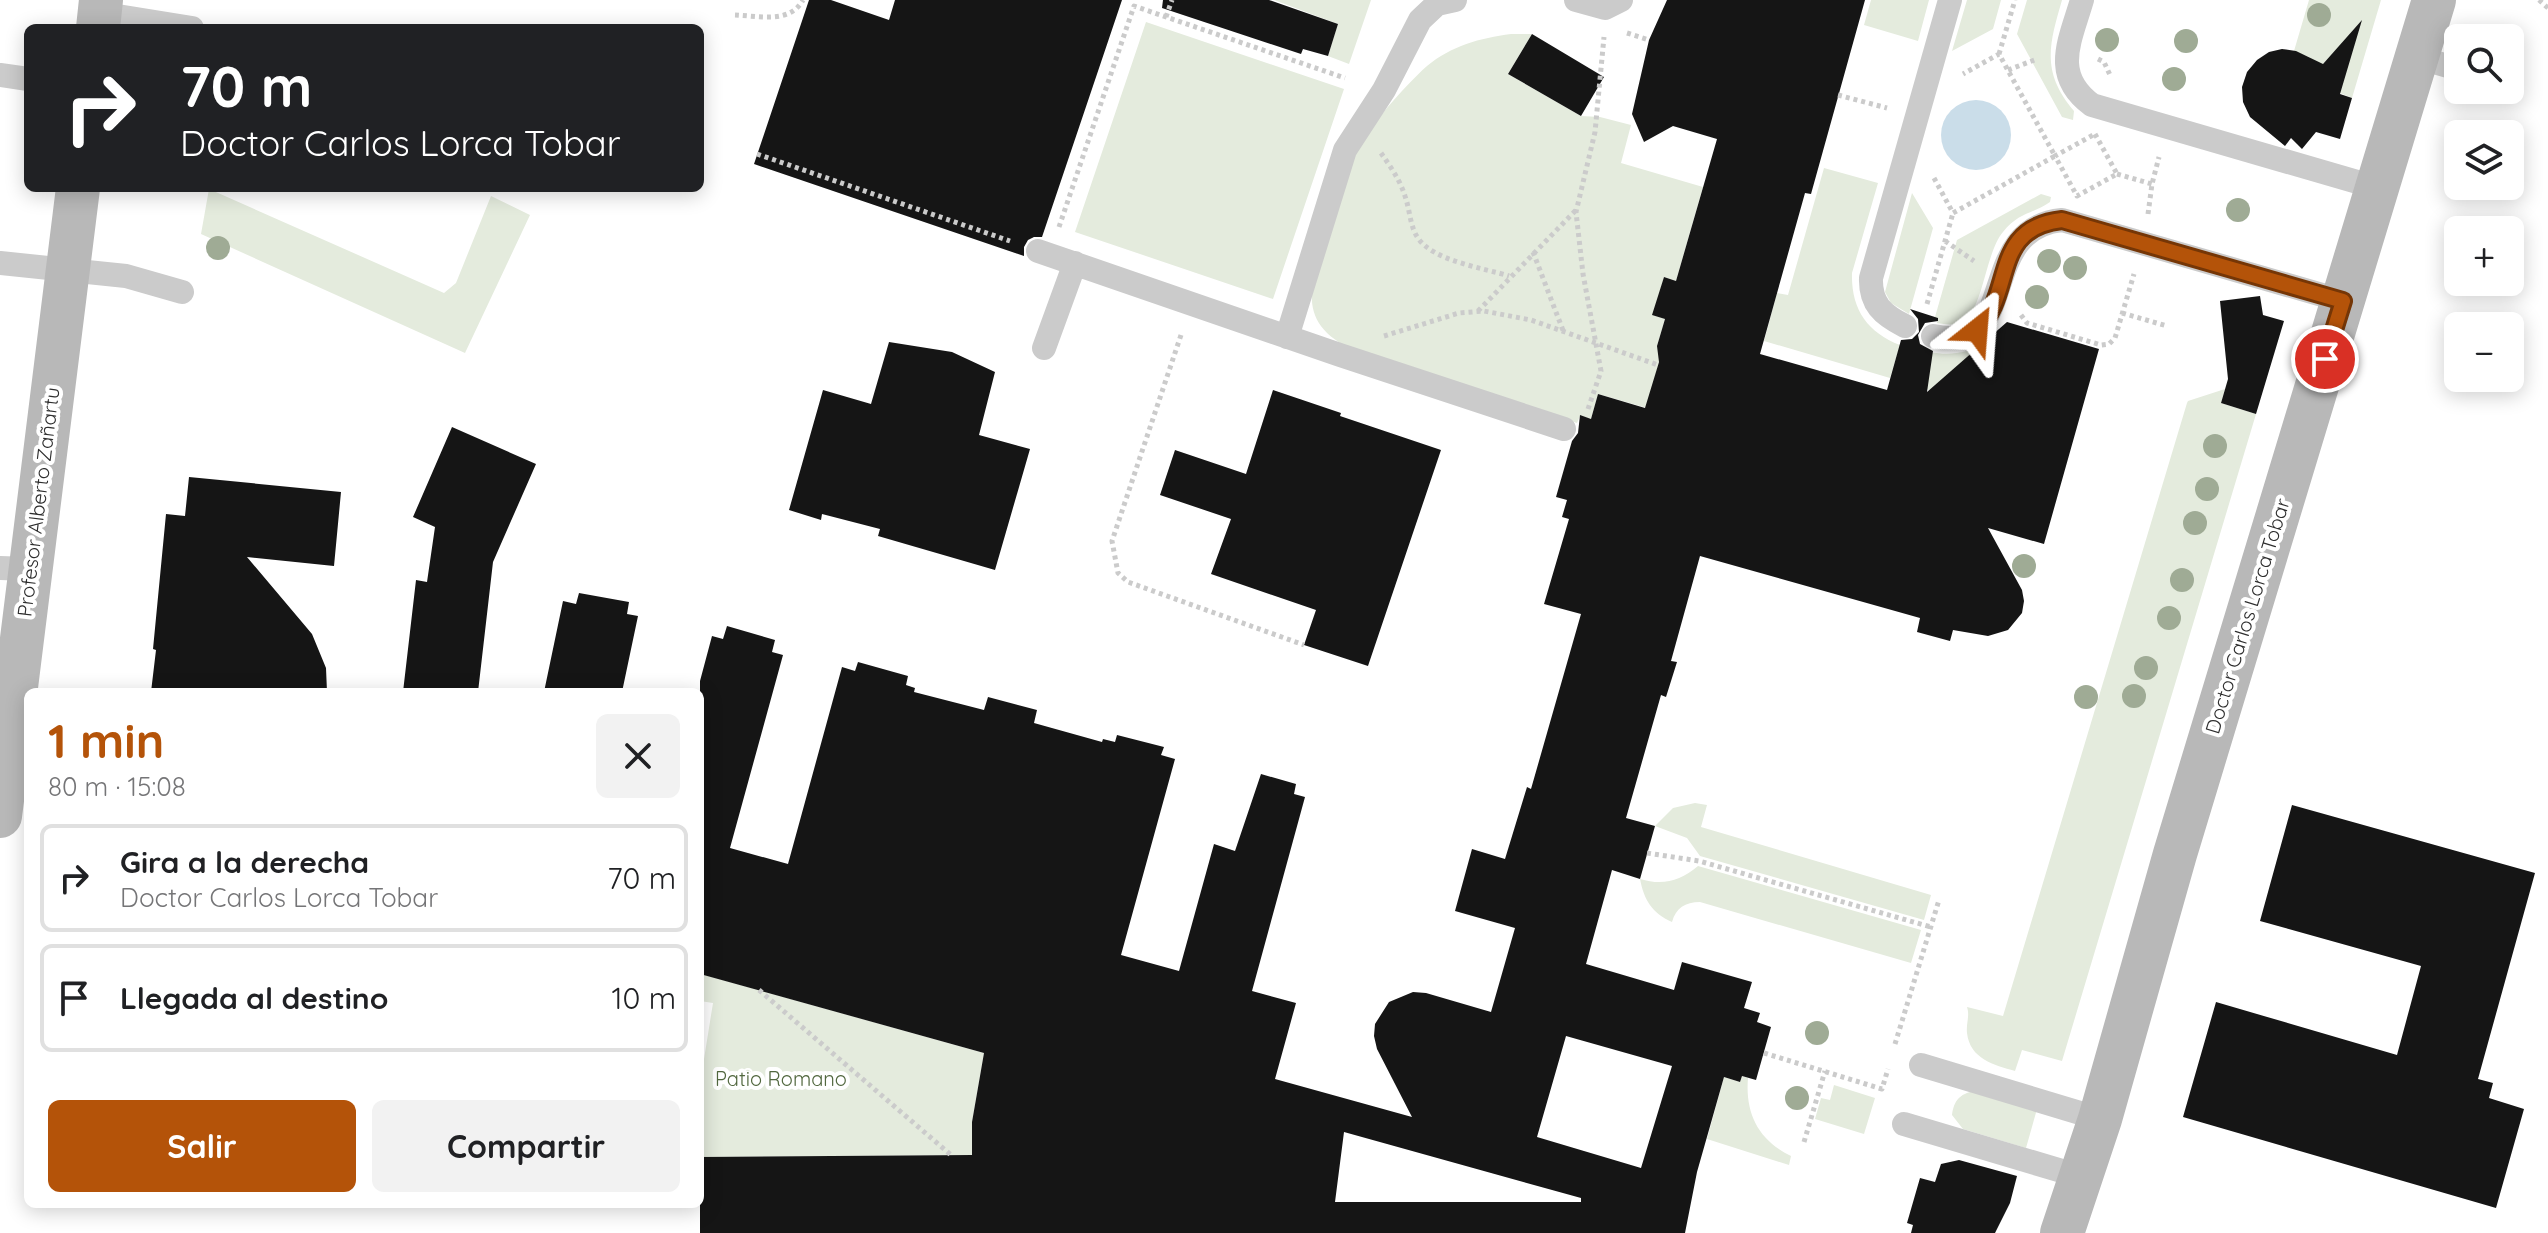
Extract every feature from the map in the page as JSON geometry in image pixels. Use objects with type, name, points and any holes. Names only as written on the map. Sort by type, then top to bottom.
[{"type":"main road","name":"Doctor Carlos Lorca Tobar","points":[[2062,1233],[2100,1119],[2175,854],[2434,0]]},
{"type":"main road","name":"Profesor Alberto Zañartu","points":[[2,790],[15,569],[68,269],[78,192]]},
{"type":"lane","points":[[1287,337],[1345,150],[1384,90],[1420,20],[1437,4],[1455,0]]},
{"type":"lane","points":[[1576,0],[1605,8],[1621,0]]},
{"type":"lane","points":[[1950,0],[1871,278],[1871,291],[1883,314],[1960,339],[1977,330],[1989,313],[2015,244],[2026,233],[2049,221],[2062,220],[2343,301]]},
{"type":"lane","points":[[2082,0],[2066,52],[2066,67],[2078,95],[2092,105],[2378,188]]},
{"type":"lane","points":[[99,14],[165,24]]},
{"type":"lane","points":[[2417,57],[2444,65]]},
{"type":"lane","points":[[0,75],[24,78]]},
{"type":"lane","points":[[1043,252],[1340,355],[1575,423]]},
{"type":"lane","points":[[0,263],[126,276],[182,292]]},
{"type":"lane","points":[[1044,348],[1075,263]]},
{"type":"lane","points":[[1921,1065],[2100,1119]]},
{"type":"lane","points":[[1904,1124],[2082,1177]]},
{"type":"path","points":[[735,15],[780,18],[798,9],[803,0]]},
{"type":"path","points":[[1166,17],[1172,0]]},
{"type":"path","points":[[1838,95],[1896,111],[1999,54],[2015,0]]},
{"type":"path","points":[[2539,0],[2548,8]]},
{"type":"path","points":[[757,154],[1043,252],[1134,6],[1345,78]]},
{"type":"path","points":[[1575,423],[1601,371],[1583,274],[1577,208],[1595,132],[1603,38],[1608,33]]},
{"type":"path","points":[[1999,54],[2077,196],[2117,174],[2152,184]]},
{"type":"path","points":[[1359,129],[1394,172],[1405,194],[1413,229],[1428,249],[1439,256],[1509,276]]},
{"type":"path","points":[[1921,325],[1953,213],[2095,134],[2117,174]]},
{"type":"path","points":[[1911,137],[1953,213]]},
{"type":"path","points":[[1477,312],[1577,208]]},
{"type":"path","points":[[1533,252],[1564,333]]},
{"type":"path","points":[[1191,304],[1112,541],[1118,573],[1128,582],[1304,645]]},
{"type":"path","points":[[1340,355],[1358,344],[1459,313],[1477,312],[1510,314],[1658,365]]},
{"type":"path","points":[[2122,313],[2167,326]]},
{"type":"path","points":[[1647,853],[1699,861],[1931,927]]},
{"type":"path","points":[[1894,1048],[1939,900]]},
{"type":"path","points":[[759,990],[951,1155]]},
{"type":"path","points":[[1764,1053],[1882,1089],[1890,1062]]},
{"type":"path","points":[[1804,1142],[1825,1071]]},
{"type":"green space","points":[[1274,0],[1371,0],[1349,64],[1328,56],[1338,24]]},
{"type":"green space","points":[[1871,0],[1929,0],[1918,41],[1864,25]]},
{"type":"green space","points":[[1967,0],[2001,0],[1993,29],[1952,51]]},
{"type":"green space","points":[[2027,0],[2062,0],[2051,45],[2052,71],[2063,97],[2074,111],[2073,120],[2062,117],[2017,34]]},
{"type":"green space","points":[[2309,0],[2381,0],[2352,98],[2340,93],[2335,51],[2319,68],[2309,57],[2294,51]]},
{"type":"green space","points":[[1146,22],[1344,89],[1273,299],[1075,232]]},
{"type":"green space","points":[[1511,34],[1532,34],[1508,74],[1581,116],[1631,125],[1621,163],[1703,187],[1676,281],[1664,277],[1653,315],[1665,319],[1657,346],[1661,354],[1647,408],[1598,394],[1591,419],[1580,416],[1577,423],[1356,351],[1335,339],[1321,326],[1314,312],[1313,280],[1317,262],[1340,178],[1351,154],[1395,99],[1436,59],[1466,44]]},
{"type":"green space","points":[[1824,168],[1878,183],[1852,273],[1852,286],[1863,318],[1878,333],[1900,345],[1890,378],[1764,341],[1777,293],[1788,295]]},
{"type":"green space","points":[[208,192],[216,192],[444,293],[456,283],[491,196],[530,215],[465,353],[201,234]]},
{"type":"green space","points":[[1912,193],[1933,228],[1909,314],[1891,303],[1885,292]]},
{"type":"green space","points":[[2041,194],[2051,197],[2050,202],[2015,221],[1997,241],[1975,307],[1969,316],[1956,324],[1937,323],[1938,318],[1935,317],[1957,240]]},
{"type":"green space","points":[[1986,344],[1976,403],[1919,387],[1929,352],[1958,353]]},
{"type":"green space","points":[[2225,389],[2221,403],[2256,414],[2062,1061],[2022,1050],[2015,1071],[1999,1066],[1984,1060],[1969,1042],[1967,1007],[2003,1016],[2187,403]]},
{"type":"green space","points":[[1695,803],[1707,805],[1701,827],[1931,895],[1924,920],[1700,856],[1687,838],[1655,826],[1673,808]]},
{"type":"green space","points":[[1698,866],[1921,930],[1911,963],[1700,902],[1682,907],[1672,922],[1654,910],[1640,879],[1671,881]]},
{"type":"green space","name":"Patio Romano","points":[[704,975],[984,1053],[972,1122],[972,1155],[704,1157],[704,1059],[713,1003],[704,1002]]},
{"type":"green space","points":[[1742,1076],[1748,1078],[1749,1103],[1756,1124],[1770,1142],[1791,1156],[1789,1165],[1707,1139],[1724,1077],[1740,1082]]},
{"type":"green space","points":[[1834,1085],[1875,1098],[1864,1134],[1815,1119],[1821,1098],[1830,1100]]},
{"type":"green space","points":[[1974,1091],[2037,1109],[2026,1148],[1963,1129],[1952,1115],[1953,1110],[1958,1098]]},
{"type":"water","points":[[1983,100],[2005,115],[2011,135],[2009,149],[2001,160],[1990,168],[1969,170],[1951,160],[1943,149],[1941,128],[1951,110],[1962,102]]},
{"type":"building","points":[[809,0],[831,0],[889,20],[895,0],[1122,0],[1042,237],[1028,240],[1024,256],[754,164]]},
{"type":"building","points":[[1163,0],[1269,0],[1338,24],[1328,56],[1303,49],[1301,54],[1162,8]]},
{"type":"building","points":[[1667,0],[1865,0],[1811,194],[1805,193],[1760,354],[1887,390],[1901,340],[1912,339],[1919,332],[1918,319],[1910,309],[1938,318],[1938,321],[1925,323],[1918,335],[1920,344],[1933,351],[1927,392],[2007,322],[2099,349],[2044,544],[1988,528],[2022,590],[2022,613],[2008,630],[1988,636],[1953,630],[1950,641],[1917,632],[1920,618],[1700,556],[1671,661],[1677,662],[1666,697],[1661,695],[1626,818],[1655,826],[1640,879],[1612,870],[1586,964],[1674,990],[1682,962],[1752,982],[1744,1008],[1760,1013],[1757,1022],[1771,1027],[1756,1080],[1742,1076],[1740,1082],[1724,1077],[1697,1172],[1685,1233],[700,1233],[700,1208],[704,1208],[704,1157],[972,1155],[972,1122],[984,1053],[704,975],[704,688],[700,688],[700,681],[712,636],[723,639],[727,626],[775,640],[772,652],[783,655],[730,848],[788,864],[842,667],[855,671],[858,662],[908,676],[906,685],[915,688],[914,692],[984,710],[988,697],[1037,710],[1034,723],[1102,742],[1103,739],[1115,742],[1117,735],[1164,747],[1161,755],[1175,759],[1121,955],[1179,971],[1214,844],[1235,851],[1261,774],[1296,784],[1294,794],[1305,797],[1252,991],[1296,1003],[1275,1079],[1412,1117],[1377,1049],[1375,1024],[1389,1002],[1413,992],[1491,1012],[1515,928],[1455,911],[1472,849],[1505,859],[1527,787],[1531,789],[1581,614],[1544,604],[1569,519],[1562,517],[1567,500],[1556,497],[1572,441],[1578,433],[1580,415],[1591,419],[1598,394],[1645,408],[1659,362],[1657,346],[1665,319],[1652,315],[1664,277],[1676,281],[1717,139],[1673,126],[1644,142],[1632,114],[1649,40]],"holes":[[[1566,1036],[1672,1066],[1641,1168],[1537,1137]],[[1344,1132],[1581,1198],[1581,1202],[1335,1202]]]},
{"type":"building","points":[[2362,20],[2340,94],[2352,98],[2340,139],[2316,132],[2302,149],[2291,138],[2285,146],[2250,117],[2243,102],[2242,87],[2247,72],[2257,60],[2269,52],[2282,49],[2296,51],[2323,64]]},
{"type":"building","points":[[1532,34],[1604,77],[1581,116],[1508,74]]},
{"type":"building","points":[[2260,296],[2263,315],[2284,321],[2256,414],[2221,403],[2228,379],[2220,301]]},
{"type":"building","points":[[889,342],[952,352],[995,372],[979,435],[1030,449],[995,570],[878,536],[880,529],[822,514],[821,520],[789,510],[823,390],[871,404]]},
{"type":"building","points":[[1273,390],[1441,450],[1368,666],[1304,645],[1316,610],[1211,574],[1231,519],[1160,495],[1175,450],[1246,474]]},
{"type":"building","points":[[452,427],[536,464],[493,562],[478,688],[403,688],[416,580],[427,582],[435,527],[413,517]]},
{"type":"building","points":[[189,477],[341,492],[334,566],[247,557],[312,634],[326,668],[327,688],[151,688],[166,514],[185,516]]},
{"type":"building","points":[[579,593],[629,602],[627,614],[638,616],[623,688],[545,688],[563,601],[576,604]]},
{"type":"building","points":[[2292,805],[2535,873],[2478,1079],[2493,1083],[2489,1098],[2524,1109],[2496,1208],[2183,1117],[2216,1002],[2397,1055],[2421,966],[2260,921]]},
{"type":"building","points":[[1959,1160],[2017,1176],[2010,1203],[1995,1233],[1911,1233],[1913,1225],[1907,1223],[1920,1178],[1935,1182],[1941,1164]]},
{"type":"route","points":[[1977,330],[1989,313],[2015,244],[2037,226],[2062,220],[2343,301],[2325,359]]}]
